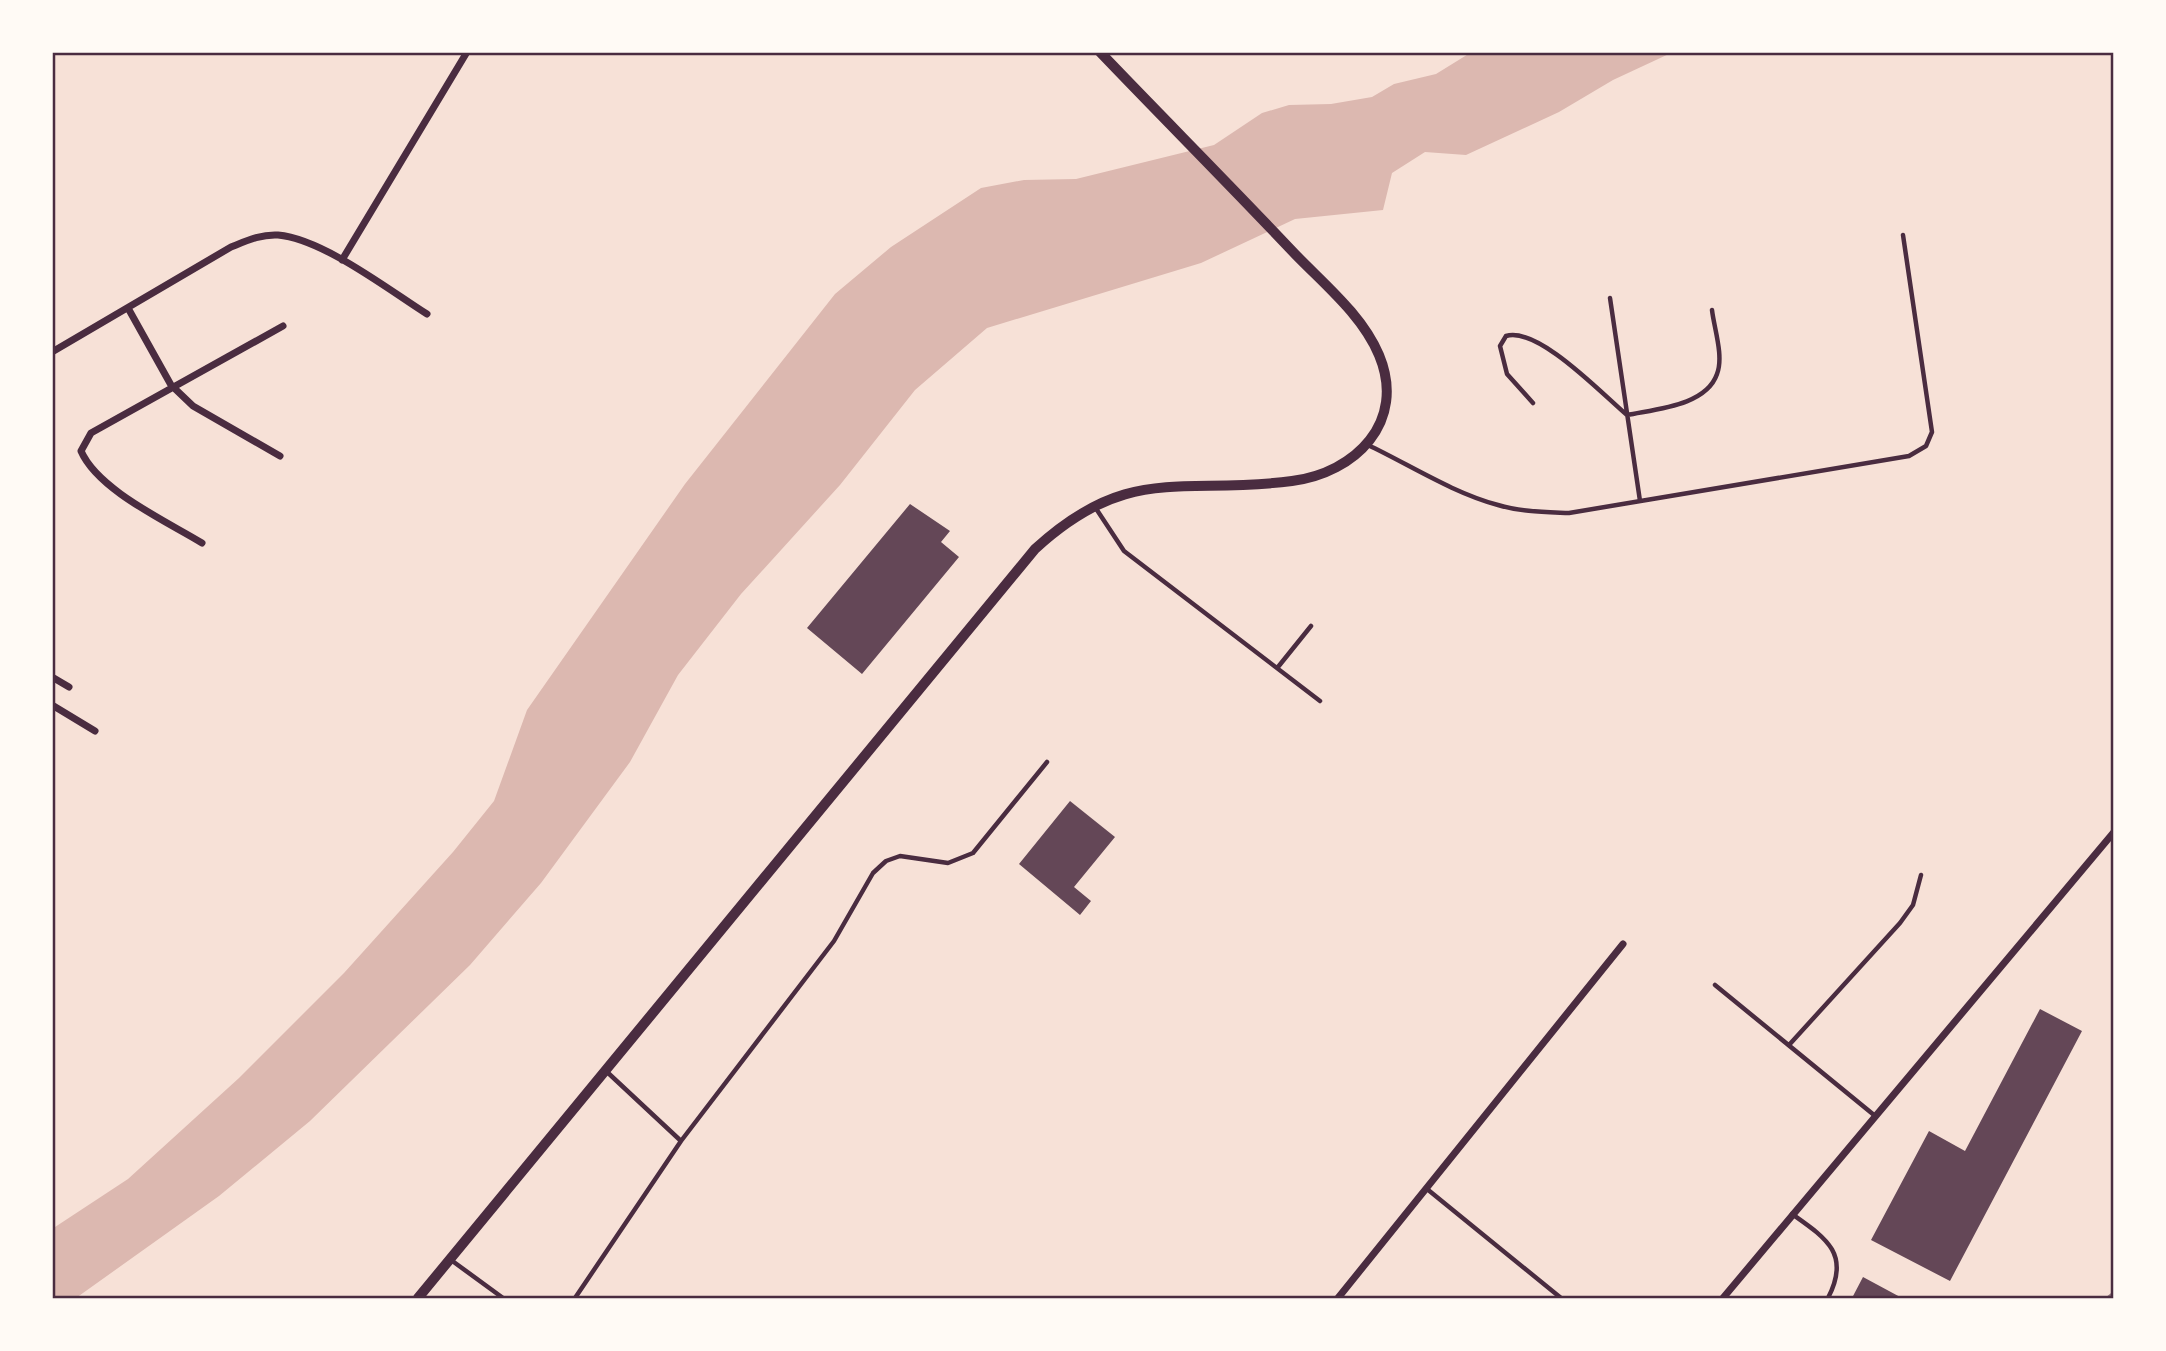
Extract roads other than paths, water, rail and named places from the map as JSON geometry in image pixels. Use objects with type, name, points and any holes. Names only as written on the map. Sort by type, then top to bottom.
[{"type":"street","points":[[342,260],[467,52]]},
{"type":"street","points":[[418,1298],[1035,549],[1060,526],[1095,506],[1162,485],[1290,482],[1315,478],[1353,459],[1368,445],[1382,415],[1386,396],[1380,358],[1356,318],[1100,52]]},
{"type":"street","points":[[52,352],[231,247],[255,237],[279,235],[342,260],[427,314]]},
{"type":"street","points":[[128,308],[171,386],[194,405],[280,456]]},
{"type":"street","points":[[202,543],[101,480],[86,463],[81,451],[91,433],[171,386],[283,326]]},
{"type":"street","points":[[52,677],[69,687]]},
{"type":"street","points":[[52,705],[95,731]]},
{"type":"street","points":[[1723,1298],[2113,832]]},
{"type":"street","points":[[1338,1298],[1623,944]]},
{"type":"lane","points":[[1368,445],[1467,494],[1497,505],[1531,512],[1569,513],[1909,456],[1926,446],[1931,432],[1903,235]]},
{"type":"lane","points":[[1610,298],[1640,501]]},
{"type":"lane","points":[[1627,415],[1681,403],[1700,394],[1710,385],[1718,373],[1712,310]]},
{"type":"lane","points":[[1533,403],[1507,374],[1500,346],[1506,336],[1524,335],[1544,345],[1627,415]]},
{"type":"lane","points":[[1095,506],[1124,551],[1320,701]]},
{"type":"lane","points":[[1278,667],[1311,626]]},
{"type":"lane","points":[[575,1298],[681,1141],[834,941],[873,873],[886,861],[900,856],[948,863],[973,853],[1047,762]]},
{"type":"lane","points":[[1789,1045],[1900,923],[1913,905],[1922,875]]},
{"type":"lane","points":[[1715,985],[1874,1115]]},
{"type":"lane","points":[[606,1071],[665,1122],[681,1141]]},
{"type":"lane","points":[[1426,1189],[1561,1298]]},
{"type":"lane","points":[[1792,1214],[1821,1234],[1837,1258],[1838,1272],[1828,1298]]},
{"type":"lane","points":[[451,1259],[503,1298]]},
{"type":"railway","points":[[2109,1298],[2114,1294]]}]
